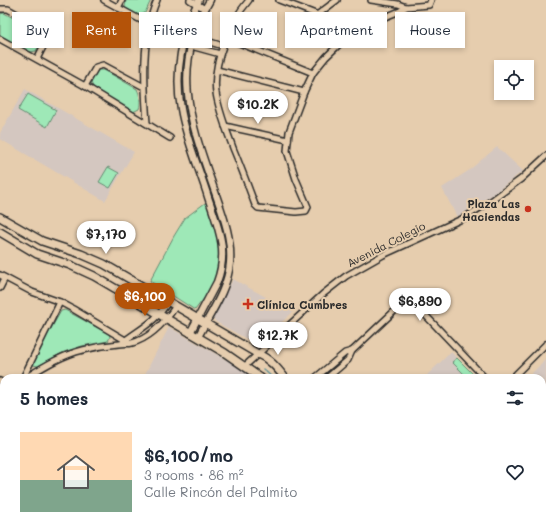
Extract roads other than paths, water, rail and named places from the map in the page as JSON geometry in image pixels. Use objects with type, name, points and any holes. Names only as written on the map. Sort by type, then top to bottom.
[{"type":"main road","points":[[0,217],[42,241],[96,260],[264,357],[270,361],[281,374]]},
{"type":"main road","points":[[0,232],[37,254],[83,271],[198,337],[256,374]]},
{"type":"street","points":[[104,0],[139,19]]},
{"type":"street","points":[[118,8],[122,0]]},
{"type":"street","points":[[154,12],[157,0]]},
{"type":"street","points":[[190,0],[207,4]]},
{"type":"street","points":[[241,12],[249,0]]},
{"type":"street","points":[[279,0],[309,12]]},
{"type":"street","points":[[321,12],[337,0]]},
{"type":"street","points":[[371,0],[398,4],[406,7],[429,5],[431,0]]},
{"type":"street","points":[[190,333],[221,273],[223,257],[221,235],[183,119],[178,90],[179,61],[183,42],[198,1]]},
{"type":"street","points":[[387,16],[406,7]]},
{"type":"street","points":[[0,9],[8,9],[47,31],[48,37],[37,59]]},
{"type":"street","points":[[0,39],[85,86],[170,138]]},
{"type":"street","points":[[147,48],[144,87],[147,123]]},
{"type":"street","points":[[191,48],[186,80],[188,105],[192,122],[228,232],[231,256],[230,270],[225,284],[198,337]]},
{"type":"street","points":[[198,48],[220,54]]},
{"type":"street","points":[[222,48],[217,70],[216,92],[225,126],[255,205],[258,208],[296,212],[306,211],[308,210],[308,207],[288,157],[288,140],[304,92],[313,73],[334,48]]},
{"type":"street","points":[[251,48],[313,73]]},
{"type":"street","points":[[85,86],[96,67],[103,65],[144,87]]},
{"type":"street","points":[[217,70],[304,92]]},
{"type":"street","points":[[225,126],[288,140]]},
{"type":"street","name":"Avenida Colegio","points":[[245,366],[323,294],[346,276],[389,252],[464,218],[491,201],[521,179],[546,156]]},
{"type":"street","points":[[0,288],[2,276],[32,292],[60,302],[88,317],[125,342]]},
{"type":"street","points":[[26,374],[60,302]]},
{"type":"street","points":[[125,342],[146,327],[168,302]]},
{"type":"street","points":[[332,374],[348,360],[352,351],[404,303],[411,302],[413,302],[481,374]]},
{"type":"street","points":[[31,374],[73,353],[125,342],[138,341],[151,333],[167,319],[176,306]]},
{"type":"street","points":[[146,327],[151,333]]},
{"type":"street","points":[[516,374],[546,344]]},
{"type":"street","points":[[320,374],[345,353],[352,351]]},
{"type":"waterway","points":[[263,369],[269,374]]},
{"type":"place","name":"Plaza Las Haciendas","points":[[528,209]]},
{"type":"place","name":"Clínica Cumbres","points":[[248,304]]}]
